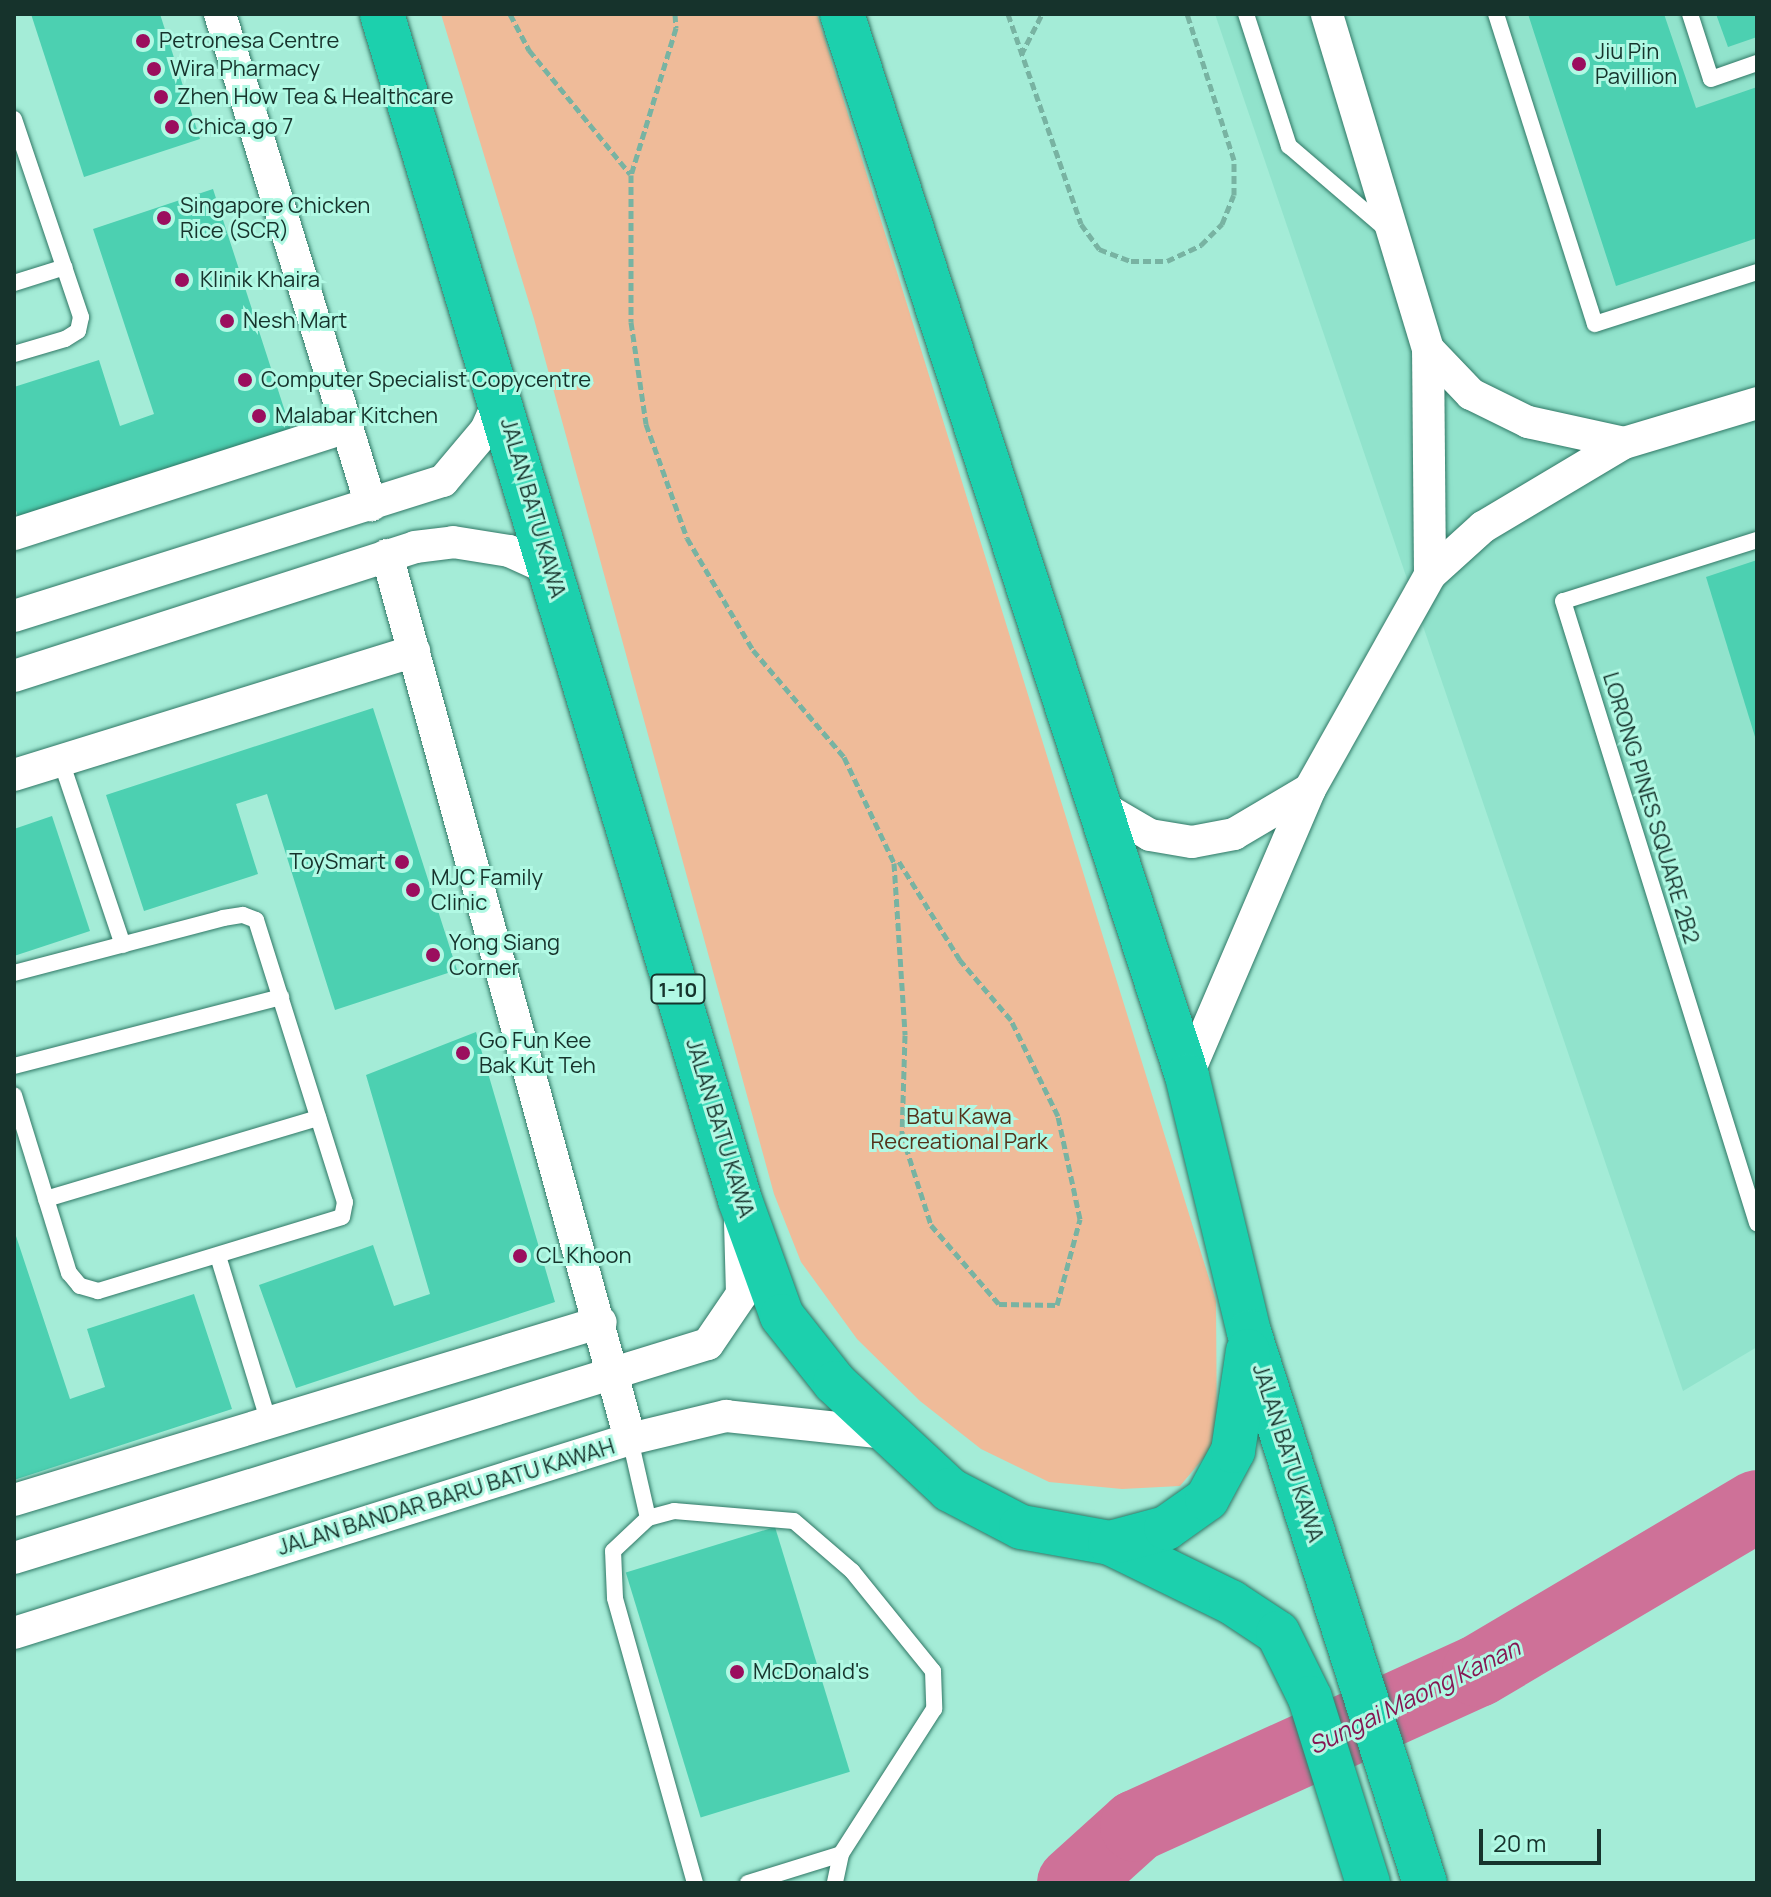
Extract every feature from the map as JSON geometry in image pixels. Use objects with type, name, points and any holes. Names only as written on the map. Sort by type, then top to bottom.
[{"type":"highway","name":"JALAN BATU KAWA","points":[[382,14],[501,397],[740,1200],[782,1316],[835,1383],[885,1433],[950,1490],[1021,1527],[1110,1543],[1231,1602],[1278,1633],[1310,1698],[1368,1883]]},
{"type":"highway","name":"JALAN BATU KAWA","points":[[842,14],[1187,1076],[1249,1332],[1425,1883]]},
{"type":"highway","points":[[1110,1543],[1166,1528],[1207,1499],[1233,1451],[1249,1332]]},
{"type":"street","points":[[220,14],[371,505]]},
{"type":"street","points":[[1327,14],[1428,349],[1430,575]]},
{"type":"street","points":[[1428,349],[1471,394],[1528,422],[1624,443]]},
{"type":"street","points":[[14,616],[443,481],[486,430],[501,397]]},
{"type":"street","points":[[1187,1076],[1310,789],[1430,575],[1483,527],[1624,443],[1757,403]]},
{"type":"street","points":[[14,534],[347,427]]},
{"type":"street","points":[[14,676],[387,555],[453,542],[509,551],[551,570]]},
{"type":"street","points":[[387,555],[601,1322],[630,1439]]},
{"type":"street","points":[[14,775],[414,651]]},
{"type":"street","points":[[1097,804],[1150,835],[1192,842],[1234,834],[1310,789]]},
{"type":"street","points":[[14,1558],[708,1344],[742,1294],[740,1200]]},
{"type":"street","points":[[14,1500],[268,1420],[601,1322]]},
{"type":"street","name":"JALAN BANDAR BARU BATU KAWAH","points":[[14,1633],[630,1439],[726,1416],[885,1433]]},
{"type":"lane","points":[[1246,14],[1289,146],[1393,235]]},
{"type":"lane","points":[[1496,14],[1595,324],[1757,272]]},
{"type":"lane","points":[[1690,14],[1711,79],[1757,63]]},
{"type":"lane","points":[[14,119],[20,157],[65,267],[81,317],[78,331],[14,354]]},
{"type":"lane","points":[[14,283],[65,267]]},
{"type":"lane","name":"LORONG PINES SQUARE 2B2","points":[[1757,540],[1563,601],[1757,1223]]},
{"type":"lane","points":[[61,761],[123,945]]},
{"type":"lane","points":[[14,973],[243,915],[256,920],[345,1202],[342,1217],[98,1291],[80,1286],[69,1273],[14,1095]]},
{"type":"lane","points":[[14,1066],[281,997]]},
{"type":"lane","points":[[46,1199],[318,1118]]},
{"type":"lane","points":[[218,1256],[268,1420]]},
{"type":"lane","points":[[630,1439],[648,1518]]},
{"type":"lane","points":[[695,1883],[615,1598],[613,1551],[648,1518],[674,1511],[794,1521],[852,1571],[933,1671],[934,1709],[841,1854],[835,1883]]},
{"type":"lane","points":[[748,1883],[841,1854]]},
{"type":"path","points":[[510,14],[529,50],[631,175]]},
{"type":"path","points":[[675,14],[676,28],[631,175],[631,322],[646,424],[687,538],[753,650],[844,757],[894,863],[905,1035],[902,1135],[931,1225],[999,1304],[1057,1305],[1080,1219],[1058,1116],[1011,1020],[960,960],[898,860]]},
{"type":"path","points":[[1008,14],[1081,224],[1099,249],[1131,261],[1167,261],[1201,245],[1222,224],[1234,195],[1234,160],[1187,14]]},
{"type":"path","points":[[1021,56],[1042,14]]},
{"type":"shaded area","points":[[1215,14],[1757,14],[1757,1347],[1683,1391]]},
{"type":"green space","name":"Batu Kawa Recreational Park","points":[[441,14],[817,14],[1216,1301],[1217,1442],[1180,1486],[1122,1489],[1049,1482],[981,1449],[920,1401],[857,1339],[801,1262],[774,1194],[534,319]]},
{"type":"building","points":[[31,14],[160,14],[200,139],[84,177]]},
{"type":"building","points":[[1528,14],[1664,14],[1696,108],[1757,87],[1757,238],[1616,286]]},
{"type":"building","points":[[1716,14],[1757,14],[1757,37],[1728,47]]},
{"type":"building","points":[[213,189],[291,430],[19,519],[14,505],[14,387],[99,360],[120,426],[154,414],[93,229]]},
{"type":"building","points":[[1757,560],[1757,740],[1756,740],[1706,577]]},
{"type":"building","points":[[373,708],[457,970],[335,1010],[267,794],[236,804],[258,874],[144,911],[106,795]]},
{"type":"building","points":[[52,816],[90,931],[14,956],[14,829]]},
{"type":"building","points":[[476,1032],[555,1302],[296,1388],[259,1285],[373,1245],[394,1306],[430,1294],[366,1075]]},
{"type":"building","points":[[14,1230],[70,1399],[105,1387],[87,1329],[194,1294],[232,1409],[14,1480]]},
{"type":"building","name":"McDonald's","points":[[775,1527],[850,1772],[701,1817],[626,1573]]},
{"type":"waterway","name":"Sungai Maong Kanan","points":[[1073,1883],[1136,1826],[1478,1671],[1757,1506]]},
{"type":"place","name":"Petronesa Centre","points":[[143,41]]},
{"type":"place","name":"Jiu Pin Pavillion","points":[[1579,64]]},
{"type":"place","name":"Wira Pharmacy","points":[[154,69]]},
{"type":"place","name":"Zhen How Tea & Healthcare","points":[[161,97]]},
{"type":"place","name":"Chica.go 7","points":[[172,127]]},
{"type":"place","name":"Singapore Chicken Rice (SCR)","points":[[164,218]]},
{"type":"place","name":"Klinik Khaira","points":[[182,280]]},
{"type":"place","name":"Nesh Mart","points":[[227,321]]},
{"type":"place","name":"Computer Specialist Copycentre","points":[[245,380]]},
{"type":"place","name":"Malabar Kitchen","points":[[259,416]]},
{"type":"place","name":"ToySmart","points":[[402,862]]},
{"type":"place","name":"MJC Family Clinic","points":[[413,890]]},
{"type":"place","name":"Yong Siang Corner","points":[[433,955]]},
{"type":"place","name":"Go Fun Kee Bak Kut Teh","points":[[463,1053]]},
{"type":"place","name":"CL Khoon","points":[[520,1256]]},
{"type":"place","name":"McDonald's","points":[[737,1672]]}]
